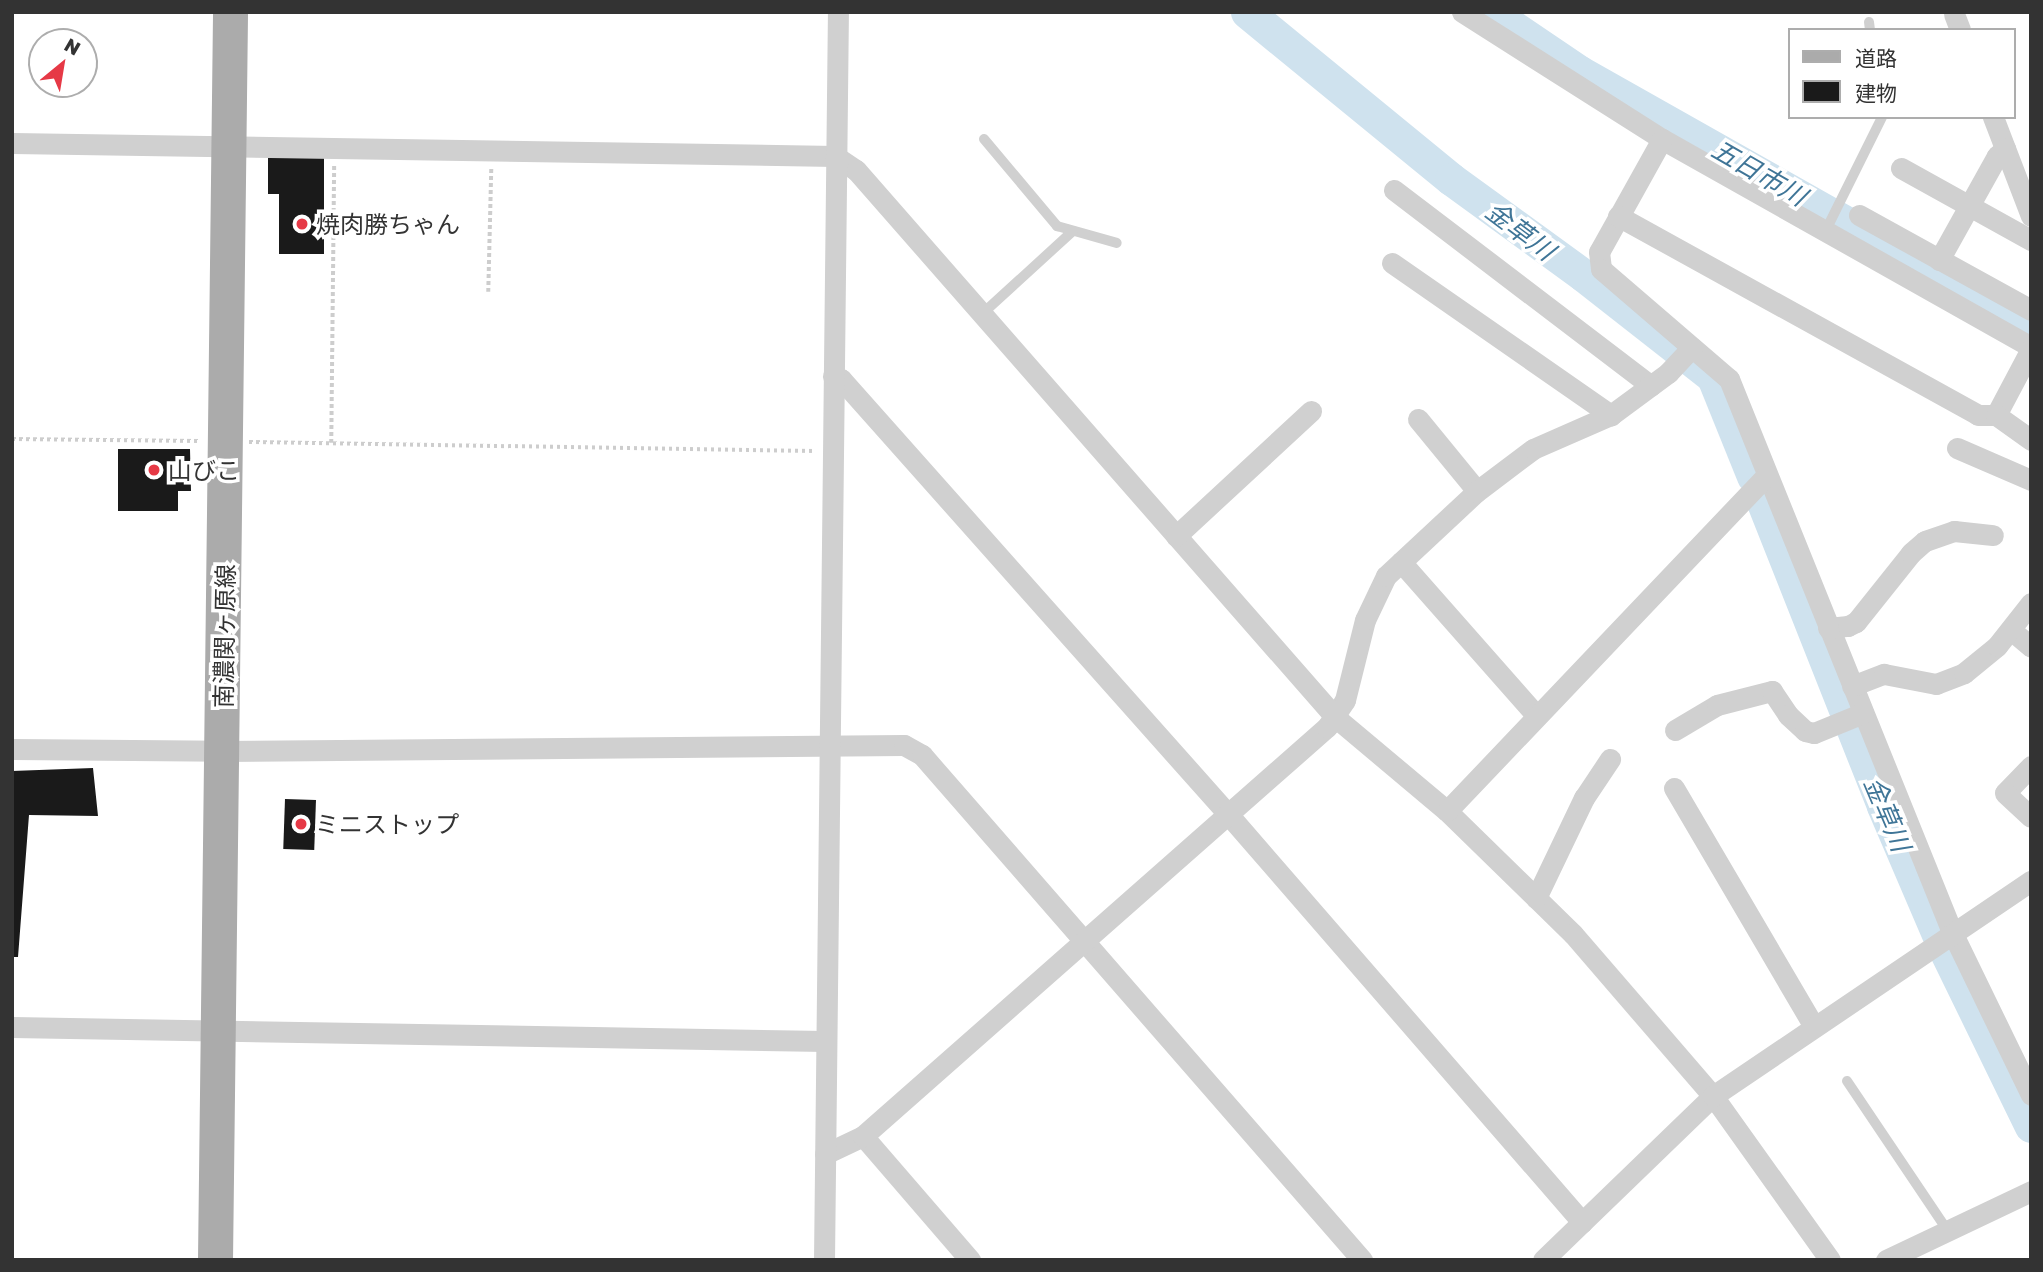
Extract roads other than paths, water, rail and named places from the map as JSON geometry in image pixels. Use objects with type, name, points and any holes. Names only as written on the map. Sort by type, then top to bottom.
[{"type":"main road","name":"南濃関ヶ原線","points":[[215,1260],[230,12]]},
{"type":"street","points":[[824,1260],[830,451],[834,376],[838,12]]},
{"type":"street","points":[[1462,12],[1662,139],[2031,348],[1996,415]]},
{"type":"street","points":[[1994,119],[2031,216]]},
{"type":"street","points":[[1662,139],[1599,252],[1601,269],[1686,354],[1729,379],[1852,686],[1854,717],[1952,932],[2031,1095]]},
{"type":"street","points":[[12,143],[835,156],[856,170],[1335,717],[1447,811],[1573,934],[1713,1096],[1830,1260]]},
{"type":"street","points":[[1939,260],[1997,156],[2005,149]]},
{"type":"street","points":[[1901,168],[2031,240]]},
{"type":"street","points":[[1394,190],[1651,386]]},
{"type":"street","points":[[1859,215],[2031,310]]},
{"type":"street","points":[[1618,216],[1978,415],[1996,415],[2031,440]]},
{"type":"street","points":[[1392,263],[1611,415]]},
{"type":"street","points":[[825,1154],[863,1136],[1335,717],[1345,700],[1365,620],[1386,576],[1477,491],[1533,449],[1611,415],[1651,386],[1686,354]]},
{"type":"street","points":[[834,376],[841,379],[1227,813],[1582,1222]]},
{"type":"street","points":[[1176,536],[1311,411]]},
{"type":"street","points":[[1418,419],[1477,491]]},
{"type":"street","points":[[1957,448],[2031,480]]},
{"type":"street","points":[[1447,811],[1766,476]]},
{"type":"street","points":[[1828,628],[1848,626],[1856,622],[1910,554],[1925,541],[1954,531],[1993,535]]},
{"type":"street","points":[[1401,562],[1537,716]]},
{"type":"street","points":[[1852,686],[1884,674],[1936,684],[1964,673],[2011,630],[2031,603]]},
{"type":"street","points":[[2011,630],[2031,647]]},
{"type":"street","points":[[1675,730],[1717,705],[1772,691],[1788,715],[1805,731],[1814,733],[1854,717]]},
{"type":"street","points":[[12,749],[222,751],[904,745],[922,755],[1362,1260]]},
{"type":"street","points":[[1536,898],[1584,798],[1610,759]]},
{"type":"street","points":[[2031,766],[2005,793],[2031,817]]},
{"type":"street","points":[[1674,788],[1814,1027]]},
{"type":"street","points":[[1543,1260],[1713,1096],[2031,881]]},
{"type":"street","points":[[12,1027],[825,1041]]},
{"type":"street","points":[[863,1136],[970,1260]]},
{"type":"street","points":[[1886,1260],[2031,1191]]},
{"type":"lane","points":[[1825,232],[1881,119]]},
{"type":"lane","points":[[984,139],[1057,226],[1116,243]]},
{"type":"lane","points":[[982,314],[1073,231]]},
{"type":"lane","points":[[1847,1082],[1947,1230]]},
{"type":"waterway","name":"金草川","points":[[1247,12],[1451,179],[1583,275],[1713,377],[1753,476]]},
{"type":"waterway","name":"五日市川","points":[[1491,12],[1580,72],[2031,327]]},
{"type":"waterway","name":"金草川","points":[[1760,495],[1883,806],[1944,948],[2031,1126]]},
{"type":"place","name":"焼肉勝ちゃん","points":[[302,224]]},
{"type":"place","name":"山びこ","points":[[154,470]]},
{"type":"place","name":"ミニストップ","points":[[301,824]]}]
